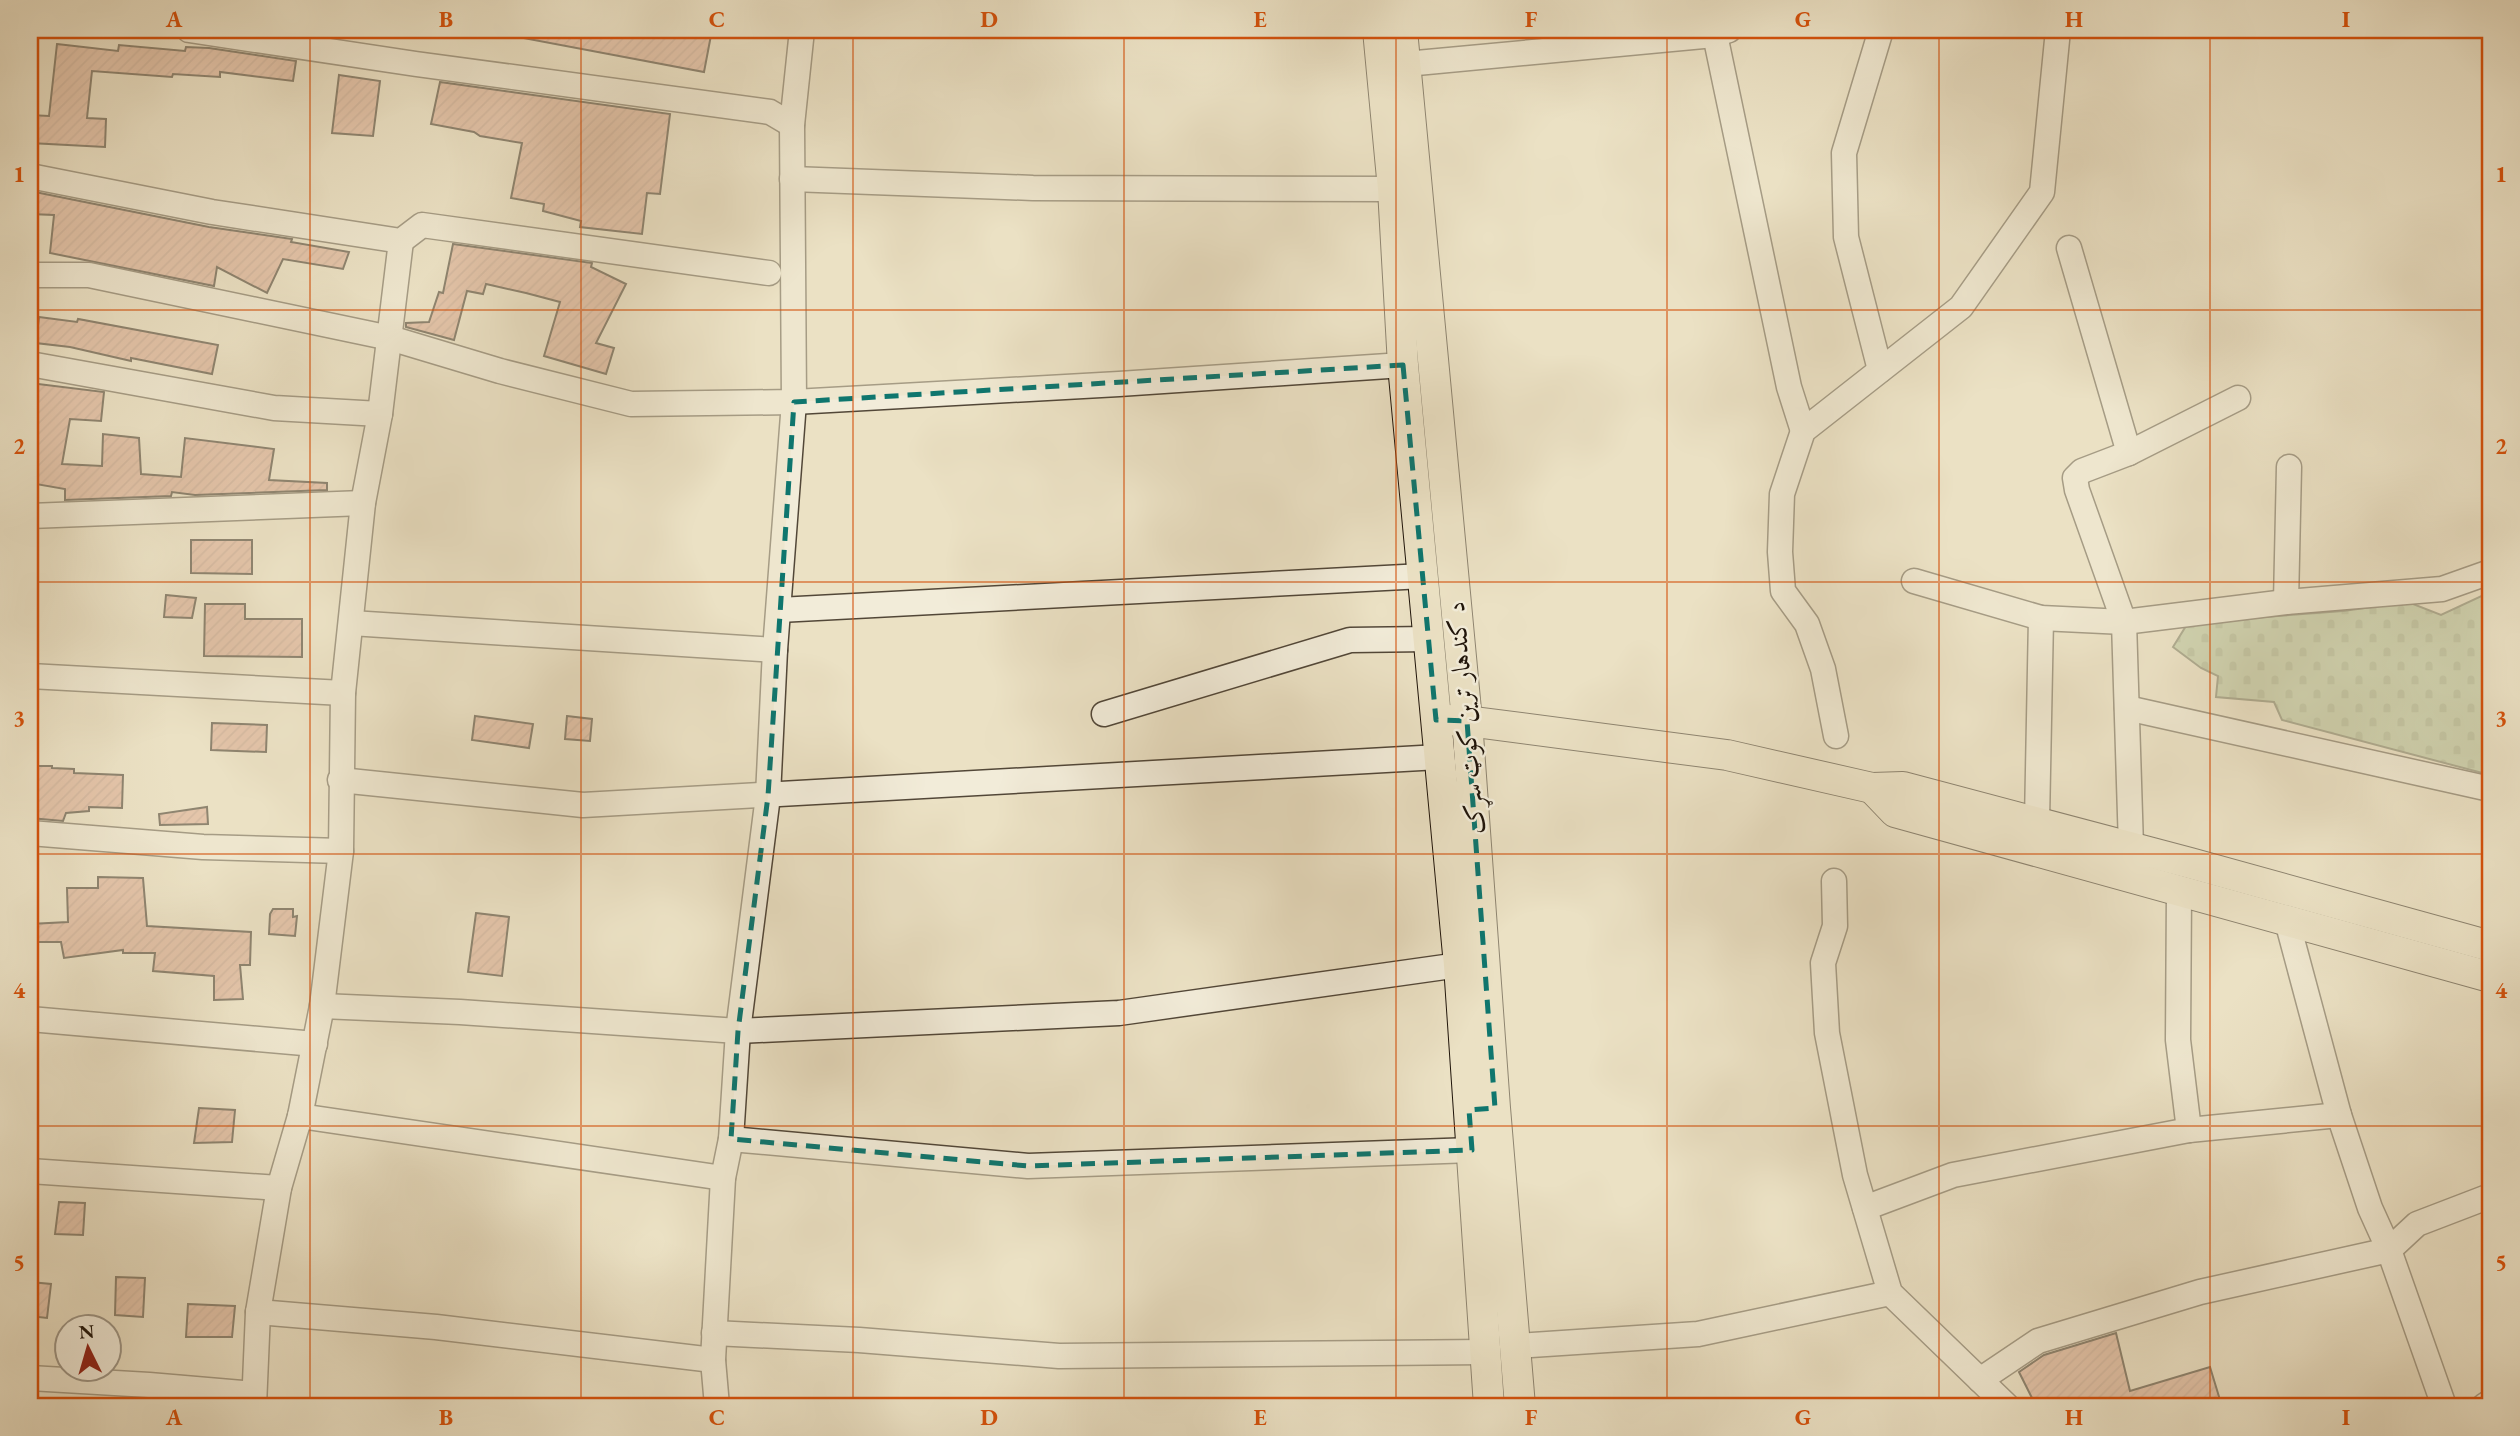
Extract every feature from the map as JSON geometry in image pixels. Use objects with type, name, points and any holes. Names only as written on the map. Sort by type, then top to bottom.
[{"type":"main road","name":"د کندهار ترين کوټ سړک","points":[[1378,30],[1394,189],[1403,365],[1459,965],[1515,1346],[1520,1406]]},
{"type":"main road","name":"د کندهار ترين کوټ سړک","points":[[1402,30],[1467,721],[1482,1109],[1472,1150],[1489,1406]]},
{"type":"main road","points":[[1436,720],[1467,721],[1727,755],[1871,788],[1903,787],[2037,821],[2490,946]]},
{"type":"main road","points":[[1871,788],[1895,812],[2490,977]]},
{"type":"street","points":[[189,30],[771,112],[792,125]]},
{"type":"street","points":[[717,1406],[713,1360],[723,1178],[731,1139],[738,1031],[768,796],[775,650],[794,402],[792,125],[802,30]]},
{"type":"street","points":[[1880,370],[1846,237],[1844,153],[1881,30]]},
{"type":"street","points":[[1836,736],[1823,669],[1807,624],[1783,591],[1780,552],[1782,494],[1804,431],[1961,307],[2042,192],[2057,30]]},
{"type":"street","points":[[1406,64],[1720,31],[1788,387],[1804,431]]},
{"type":"street","points":[[30,176],[212,212],[401,241],[422,225],[769,272]]},
{"type":"street","points":[[792,179],[1033,188],[1394,189]]},
{"type":"street","points":[[30,1378],[149,1385],[254,1400],[258,1312],[279,1188],[300,1116],[322,1006],[341,851],[343,693],[363,503],[380,414],[401,241]]},
{"type":"street","points":[[2069,248],[2129,453]]},
{"type":"street","points":[[39,275],[89,275],[390,338],[500,371],[631,404],[794,402],[1403,365]]},
{"type":"street","points":[[30,364],[274,408],[380,414]]},
{"type":"street","points":[[2131,847],[2124,622],[2075,478],[2082,471],[2129,453],[2238,398]]},
{"type":"street","points":[[2286,602],[2289,467]]},
{"type":"street","points":[[30,516],[363,503]]},
{"type":"street","points":[[1914,581],[2041,618],[2124,622],[2286,602],[2442,589],[2490,572]]},
{"type":"street","points":[[779,610],[1423,576]]},
{"type":"street","points":[[2037,821],[2041,618]]},
{"type":"street","points":[[351,623],[775,650]]},
{"type":"street","points":[[1104,714],[1350,640],[1429,639]]},
{"type":"street","points":[[30,676],[343,693]]},
{"type":"street","points":[[2127,708],[2490,789]]},
{"type":"street","points":[[340,780],[583,805],[1439,757]]},
{"type":"street","points":[[30,833],[203,847],[341,851]]},
{"type":"street","points":[[1834,881],[1835,926],[1822,964],[1828,1033],[1855,1175],[1890,1293],[2007,1406]]},
{"type":"street","points":[[2179,892],[2178,1040],[2189,1130]]},
{"type":"street","points":[[2287,921],[2339,1115],[2370,1208],[2389,1250],[2444,1406]]},
{"type":"street","points":[[322,1006],[460,1012],[738,1031],[1119,1013],[1459,965]]},
{"type":"street","points":[[30,1019],[314,1044]]},
{"type":"street","points":[[1865,1208],[1954,1175],[2189,1130],[2339,1115]]},
{"type":"street","points":[[300,1116],[723,1178]]},
{"type":"street","points":[[731,1139],[1028,1166],[1472,1150]]},
{"type":"street","points":[[30,1171],[279,1188]]},
{"type":"street","points":[[1980,1380],[2038,1341],[2200,1292],[2389,1250],[2417,1224],[2490,1196]]},
{"type":"street","points":[[1515,1346],[1698,1334],[1890,1293]]},
{"type":"street","points":[[258,1312],[436,1327],[713,1360]]},
{"type":"street","points":[[714,1334],[859,1340],[1059,1356],[1485,1352]]},
{"type":"street","points":[[2484,1406],[2490,1402]]},
{"type":"highlighted area","points":[[1403,365],[1436,720],[1467,721],[1495,1108],[1469,1110],[1472,1150],[1028,1166],[731,1139],[738,1031],[768,796],[794,402]]},
{"type":"green space","points":[[2490,592],[2490,775],[2282,720],[2274,702],[2216,697],[2218,676],[2201,668],[2173,647],[2186,626],[2408,602],[2441,615]]},
{"type":"building","points":[[519,30],[712,30],[704,72],[518,37]]},
{"type":"building","points":[[57,44],[118,51],[119,45],[185,51],[186,47],[209,48],[296,61],[293,81],[220,72],[220,77],[173,74],[172,77],[92,71],[87,118],[106,119],[105,147],[30,143],[30,115],[49,116]]},
{"type":"building","points":[[339,75],[380,81],[373,136],[332,133]]},
{"type":"building","points":[[440,82],[670,114],[660,194],[647,193],[642,234],[580,227],[581,221],[543,211],[544,204],[511,198],[522,143],[431,124]]},
{"type":"building","points":[[30,191],[349,252],[343,269],[283,259],[267,293],[217,267],[214,286],[50,253],[54,215],[30,214]]},
{"type":"building","points":[[453,244],[592,263],[591,267],[626,284],[596,343],[614,348],[606,374],[544,356],[560,302],[526,293],[486,284],[483,294],[467,291],[454,340],[406,327],[406,323],[429,322],[439,292],[443,293]]},
{"type":"building","points":[[39,317],[77,322],[78,319],[218,345],[212,374],[36,343]]},
{"type":"building","points":[[30,383],[104,392],[101,421],[70,419],[62,464],[102,466],[103,434],[139,438],[141,474],[181,477],[185,438],[274,449],[269,480],[327,483],[327,490],[195,495],[172,492],[171,496],[65,500],[65,489],[30,483]]},
{"type":"building","points":[[191,540],[252,540],[252,574],[191,573]]},
{"type":"building","points":[[166,595],[196,598],[192,618],[164,617]]},
{"type":"building","points":[[205,604],[245,604],[245,619],[302,619],[302,657],[204,656]]},
{"type":"building","points":[[475,716],[533,724],[529,748],[472,740]]},
{"type":"building","points":[[567,716],[592,719],[590,741],[565,739]]},
{"type":"building","points":[[212,723],[267,725],[266,752],[211,750]]},
{"type":"building","points":[[30,766],[74,769],[74,773],[123,775],[122,808],[89,807],[89,811],[66,813],[63,821],[30,818]]},
{"type":"building","points":[[207,807],[208,824],[160,825],[159,814]]},
{"type":"building","points":[[98,877],[143,878],[147,926],[251,932],[250,965],[240,965],[243,999],[214,1000],[214,976],[153,971],[155,953],[123,953],[123,950],[64,958],[61,942],[30,942],[30,924],[68,922],[67,888],[98,888]]},
{"type":"building","points":[[273,909],[293,909],[293,917],[297,916],[295,936],[269,934],[270,914]]},
{"type":"building","points":[[476,913],[509,917],[502,976],[468,972]]},
{"type":"building","points":[[199,1108],[235,1110],[232,1142],[194,1143]]},
{"type":"building","points":[[59,1202],[85,1203],[83,1235],[55,1234]]},
{"type":"building","points":[[116,1277],[145,1278],[143,1317],[115,1314]]},
{"type":"building","points":[[30,1282],[51,1284],[47,1318],[30,1316]]},
{"type":"building","points":[[188,1304],[235,1306],[232,1337],[186,1337]]},
{"type":"building","points":[[2116,1333],[2130,1391],[2210,1367],[2220,1400],[2195,1406],[2036,1406],[2019,1372],[2044,1355]]}]
